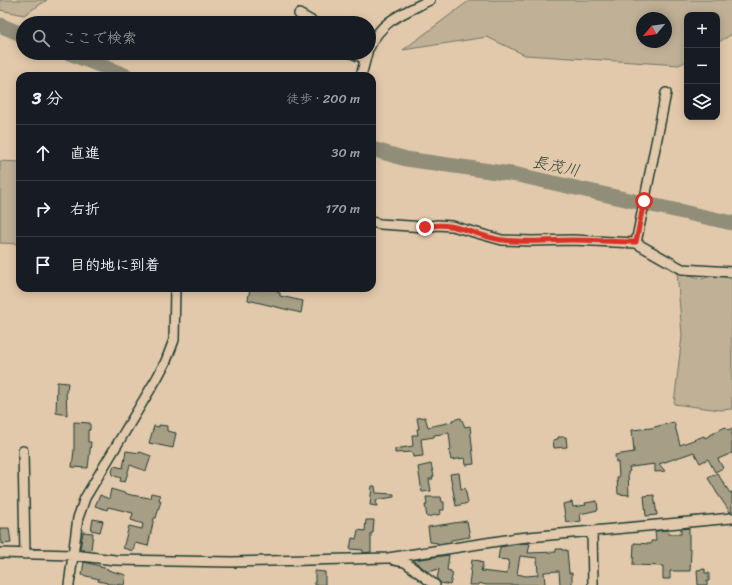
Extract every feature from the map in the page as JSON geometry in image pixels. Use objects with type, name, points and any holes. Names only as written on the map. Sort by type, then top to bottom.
[{"type":"street","points":[[376,35],[392,18],[430,0]]},
{"type":"street","points":[[299,14],[303,16]]},
{"type":"street","points":[[362,72],[365,60]]},
{"type":"street","points":[[636,242],[666,93]]},
{"type":"street","points":[[376,223],[425,227],[437,224],[452,226],[502,240],[636,242],[682,269],[732,272]]},
{"type":"street","points":[[69,585],[78,518],[85,498],[157,378],[166,361],[174,340],[175,292]]},
{"type":"street","points":[[23,450],[26,554]]},
{"type":"street","points":[[0,553],[73,555],[115,560],[232,562],[388,558],[518,538],[732,518]]},
{"type":"street","points":[[592,531],[593,585]]},
{"type":"street","points":[[388,558],[405,562],[435,585]]},
{"type":"shaded area","points":[[0,0],[47,0],[24,15],[0,10]]},
{"type":"shaded area","points":[[470,0],[732,0],[732,34],[720,41],[720,12],[684,12],[684,62],[679,65],[525,55],[487,37],[403,50]]},
{"type":"shaded area","points":[[0,161],[16,162],[16,244],[0,243]]},
{"type":"shaded area","points":[[677,271],[702,279],[718,274],[732,279],[732,409],[720,410],[674,404],[682,336]]},
{"type":"building","points":[[249,292],[277,292],[280,293],[280,296],[303,301],[301,313],[248,300]]},
{"type":"building","points":[[57,382],[68,383],[66,390],[67,415],[56,413]]},
{"type":"building","points":[[425,417],[428,427],[452,422],[452,420],[461,418],[465,427],[470,426],[474,464],[466,465],[465,458],[451,460],[449,451],[451,450],[449,433],[421,439],[423,456],[413,457],[412,452],[395,453],[395,449],[413,446],[412,435],[418,435],[417,429],[419,429],[417,418]]},
{"type":"building","points":[[74,422],[90,423],[90,430],[88,430],[88,442],[91,442],[88,468],[72,467],[74,450]]},
{"type":"building","points":[[674,422],[680,445],[704,436],[705,438],[725,427],[728,430],[732,428],[732,453],[718,459],[723,468],[715,472],[708,459],[700,463],[694,452],[659,464],[665,471],[655,472],[655,464],[631,467],[629,468],[630,471],[628,472],[629,495],[618,494],[618,462],[616,462],[615,455],[634,452],[632,430],[651,428]]},
{"type":"building","points":[[159,425],[167,426],[167,431],[176,433],[173,448],[149,443],[154,426],[159,427]]},
{"type":"building","points":[[558,437],[566,437],[567,447],[554,448],[553,440],[558,439]]},
{"type":"building","points":[[126,451],[140,452],[151,456],[146,471],[130,465],[125,482],[120,481],[121,478],[112,475],[112,472],[114,466],[123,468]]},
{"type":"building","points":[[431,464],[434,476],[432,477],[433,479],[429,479],[431,491],[422,492],[418,467]]},
{"type":"building","points":[[459,473],[461,489],[465,488],[468,503],[456,506],[450,474]]},
{"type":"building","points":[[717,473],[730,493],[732,492],[732,512],[730,512],[708,478]]},
{"type":"building","points":[[372,486],[375,486],[376,493],[394,494],[394,497],[376,500],[377,506],[370,505]]},
{"type":"building","points":[[111,489],[131,495],[150,498],[151,493],[160,495],[159,500],[161,501],[156,518],[154,518],[148,546],[135,543],[133,551],[123,548],[129,526],[142,529],[143,524],[131,520],[133,513],[108,507],[107,510],[95,506],[100,495],[109,499]]},
{"type":"building","points":[[654,495],[657,515],[646,516],[644,496]]},
{"type":"building","points":[[426,497],[441,497],[442,502],[444,502],[444,510],[440,510],[441,514],[427,517],[425,505],[427,505]]},
{"type":"building","points":[[597,501],[598,510],[580,514],[581,521],[571,523],[569,521],[566,522],[563,504],[572,502],[573,507],[586,505],[585,503]]},
{"type":"building","points":[[93,519],[103,521],[100,532],[91,530]]},
{"type":"building","points":[[366,520],[374,520],[373,533],[371,533],[371,552],[363,553],[363,550],[350,549],[352,538],[356,539],[358,530],[365,531]]},
{"type":"building","points":[[467,521],[470,537],[437,544],[438,543],[430,542],[428,527]]},
{"type":"building","points":[[0,528],[9,528],[11,543],[2,544],[2,541],[0,541]]},
{"type":"building","points":[[689,528],[689,550],[691,550],[690,571],[670,571],[670,579],[663,579],[663,566],[633,565],[634,543],[651,544],[651,541],[656,541],[655,531],[668,530],[668,534],[681,534],[681,529]]},
{"type":"building","points":[[83,532],[93,533],[91,550],[80,549]]},
{"type":"building","points":[[524,543],[530,544],[528,553],[556,552],[556,549],[567,550],[569,573],[572,573],[572,585],[560,585],[559,571],[544,572],[545,584],[542,585],[486,585],[479,583],[479,585],[469,585],[472,560],[481,561],[480,562],[483,563],[481,571],[507,574],[509,560],[498,559],[500,547]],"holes":[[[520,556],[537,558],[538,575],[526,576],[517,574]]]},
{"type":"building","points":[[449,555],[447,570],[453,573],[450,585],[441,583],[437,579],[439,569],[428,572],[413,560]]},
{"type":"building","points":[[84,562],[126,575],[124,585],[107,584],[98,581],[99,579],[82,575]]},
{"type":"building","points":[[705,569],[705,573],[709,573],[709,581],[707,581],[707,585],[698,585],[697,570]]},
{"type":"building","points":[[315,571],[325,572],[325,585],[315,585]]},
{"type":"waterway","name":"長茂川","points":[[0,25],[16,32]]},
{"type":"waterway","name":"長茂川","points":[[87,60],[117,72]]},
{"type":"waterway","name":"長茂川","points":[[376,150],[406,159],[518,175],[732,223]]},
{"type":"route","points":[[425,227],[437,224],[452,226],[502,240],[636,242],[644,201]]}]
